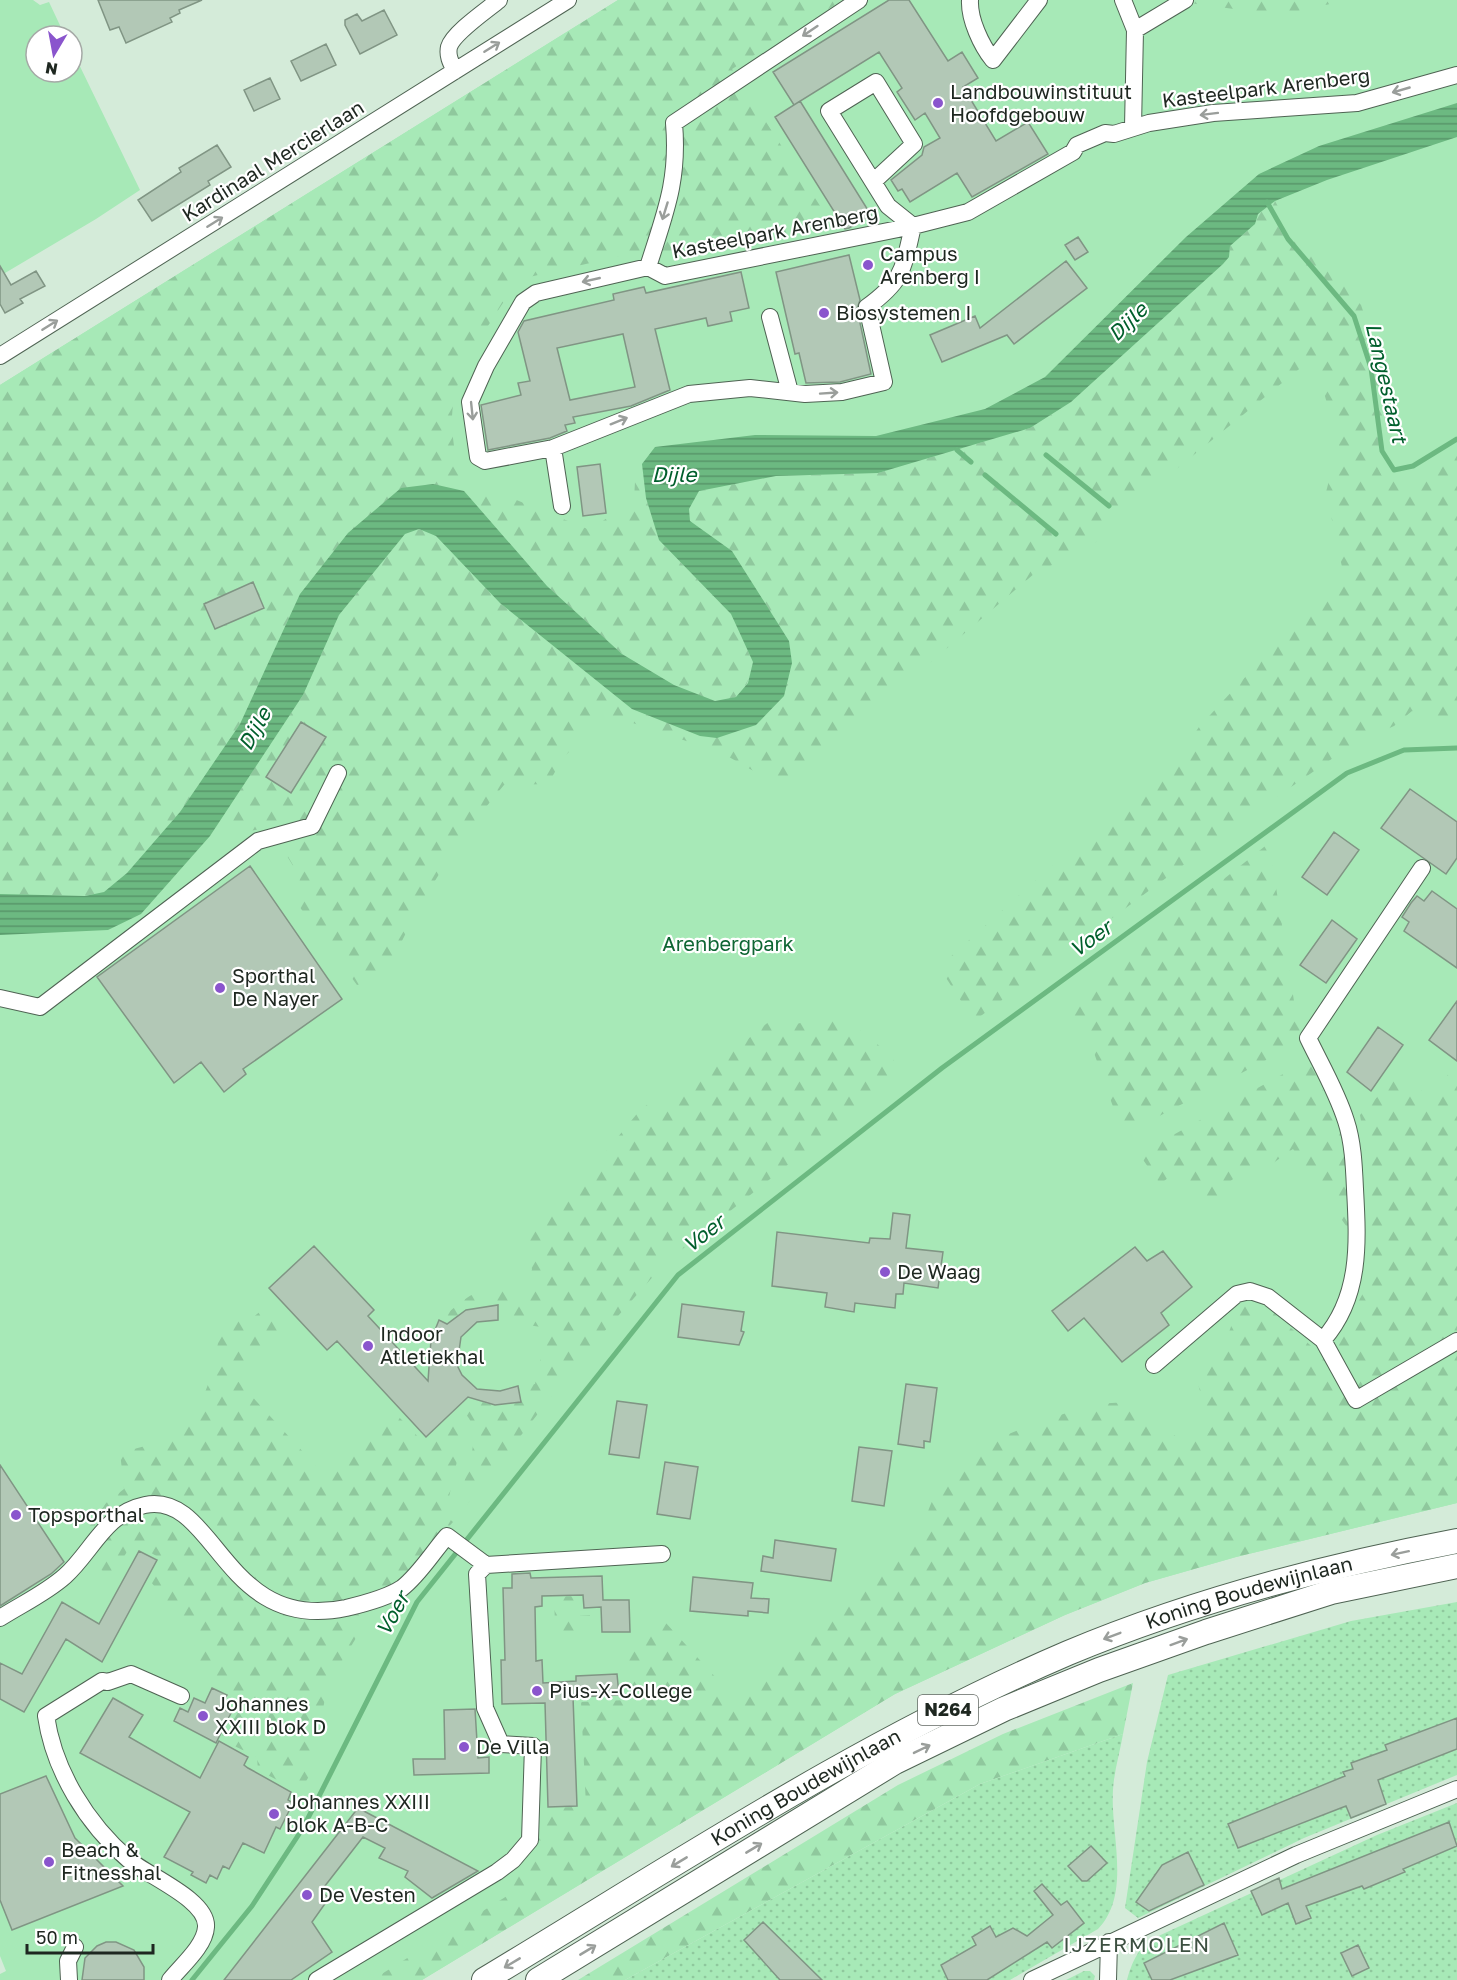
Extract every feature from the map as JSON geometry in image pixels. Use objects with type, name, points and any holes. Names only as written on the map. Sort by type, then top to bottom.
[{"type":"highway","name":"Koning Boudewijnlaan","points":[[484,1980],[834,1769],[1004,1682],[1164,1617],[1335,1567],[1457,1541]]},
{"type":"highway","name":"Koning Boudewijnlaan","points":[[538,1980],[895,1762],[1004,1709],[1099,1670],[1206,1632],[1331,1592],[1457,1566]]},
{"type":"street","points":[[455,70],[450,60],[449,48],[453,39],[499,0]]},
{"type":"street","name":"Kardinaal Mercierlaan","points":[[0,356],[568,0]]},
{"type":"street","name":"Kasteelpark Arenberg","points":[[648,267],[673,186],[676,154],[674,123],[859,0]]},
{"type":"street","points":[[970,4],[979,35],[993,60],[1039,0]]},
{"type":"street","points":[[1123,0],[1135,30],[1133,127]]},
{"type":"street","points":[[1135,30],[1185,0]]},
{"type":"street","name":"Kasteelpark Arenberg","points":[[913,226],[902,273],[889,291],[867,307],[884,382],[842,392],[805,394],[750,388],[688,394],[553,448],[485,461],[478,457],[470,402],[486,366],[523,302],[536,292],[648,267],[665,276],[913,226],[968,212],[1073,152],[1082,154],[1109,142],[1114,135],[1133,127],[1213,112],[1357,103],[1457,75]]},
{"type":"street","points":[[873,182],[914,144],[876,82],[829,111],[873,182],[888,206],[913,226]]},
{"type":"street","points":[[770,317],[790,392]]},
{"type":"street","points":[[553,448],[562,506]]},
{"type":"street","points":[[0,998],[40,1007],[258,841],[312,826],[338,773]]},
{"type":"street","points":[[1323,1340],[1333,1329],[1354,1281],[1358,1243],[1354,1166],[1347,1122],[1308,1038],[1422,868]]},
{"type":"street","points":[[1154,1365],[1237,1294],[1250,1291],[1268,1297],[1323,1340],[1356,1400],[1457,1341]]},
{"type":"street","points":[[0,1618],[54,1586],[68,1574],[106,1527],[117,1518],[144,1505],[159,1504],[186,1515],[248,1586],[264,1598],[298,1610],[320,1611],[363,1604],[401,1588],[447,1536],[480,1561],[662,1554]]},
{"type":"street","points":[[317,1980],[498,1872],[513,1860],[530,1840],[533,1746],[501,1744],[484,1708],[477,1574],[480,1561]]},
{"type":"street","points":[[170,1980],[203,1938],[206,1927],[205,1918],[196,1904],[130,1861],[109,1841],[76,1799],[63,1773],[46,1716],[102,1681],[108,1682],[131,1674],[181,1696]]},
{"type":"street","points":[[1032,1980],[1296,1855],[1457,1789]]},
{"type":"street","points":[[1108,1980],[1109,1942]]},
{"type":"street","points":[[69,1980],[68,1961],[75,1947]]},
{"type":"green space","points":[[0,0],[33,0],[40,5],[49,2],[59,24],[24,24],[24,84],[84,84],[84,75],[140,190],[0,276]]},
{"type":"green space","name":"Arenbergpark","points":[[618,0],[1457,0],[1457,1503],[1236,1557],[1145,1583],[1065,1615],[895,1694],[422,1980],[0,1980],[0,1974],[6,1971],[0,1956],[0,385]]},
{"type":"green space","points":[[618,0],[843,0],[732,69],[833,226],[783,233],[681,253],[638,252],[525,278],[508,296],[486,329],[456,389],[452,425],[464,491],[300,594],[240,724],[180,812],[127,873],[104,892],[85,896],[0,894],[0,385]]},
{"type":"green space","points":[[1185,0],[1348,0],[1280,15],[1181,2]]},
{"type":"green space","points":[[1275,201],[1282,214],[1361,305],[1376,349],[1390,442],[1368,450],[1383,478],[1404,480],[1413,478],[1431,471],[1457,455],[1457,717],[1438,718],[1412,711],[1394,726],[1352,745],[1256,811],[974,1021],[939,967],[1186,746],[1199,727],[1298,620],[1345,581],[1326,492],[1330,477],[1342,457],[1314,357],[1131,506],[1091,547],[1035,573],[793,780],[787,790],[722,753],[606,714],[563,758],[548,784],[504,785],[468,831],[437,877],[410,925],[385,977],[357,985],[296,902],[300,877],[269,827],[237,834],[219,822],[303,695],[339,615],[405,534],[419,529],[436,536],[500,603],[632,709],[717,738],[756,725],[784,696],[732,551],[690,521],[689,509],[699,491],[776,476],[878,473],[1030,428],[1071,402],[1229,257],[1230,246],[1255,224],[1258,214]]},
{"type":"green space","points":[[642,464],[646,498],[659,540],[731,614],[753,662],[742,691],[739,695],[729,699],[718,701],[707,698],[657,676],[625,656],[566,606],[464,491],[514,499],[590,530],[634,499],[636,465]]},
{"type":"green space","points":[[1269,843],[1297,1020],[1308,1038],[1123,1135],[1093,1050],[1067,1004]]},
{"type":"green space","points":[[842,1016],[892,1056],[899,1076],[665,1263],[587,1351],[458,1516],[454,1514],[469,1465],[473,1438],[472,1426],[468,1417],[445,1392],[464,1395],[488,1404],[508,1405],[520,1402],[518,1386],[535,1384],[547,1328],[498,1320],[498,1305],[466,1310],[447,1324],[439,1320],[470,1296],[490,1288],[501,1288],[525,1302],[532,1269],[522,1241],[562,1205],[645,1104],[657,1113],[771,1020],[777,1027]]},
{"type":"green space","points":[[1310,1059],[1341,1132],[1348,1167],[1351,1233],[1293,1149],[1269,1166],[1254,1163],[1224,1186],[1220,1200],[1211,1204],[1197,1199],[1176,1172],[1160,1184],[1139,1154]]},
{"type":"green space","points":[[1457,1062],[1457,1503],[1236,1557],[1145,1583],[1065,1615],[895,1694],[422,1980],[372,1980],[507,1896],[497,1872],[530,1840],[541,1838],[542,1809],[586,1806],[581,1702],[627,1700],[627,1638],[665,1622],[740,1704],[924,1533],[931,1504],[941,1485],[960,1461],[971,1453],[1036,1423],[1085,1408],[1119,1403],[1138,1408],[1184,1442],[1205,1439],[1215,1422],[1202,1398],[1196,1377],[1229,1332],[1238,1308],[1252,1302],[1272,1311],[1319,1353],[1336,1342],[1372,1277],[1369,1170],[1360,1115],[1397,1076],[1432,1097]]},
{"type":"green space","points":[[241,1307],[243,1317],[251,1319],[262,1310],[283,1318],[291,1325],[234,1377],[328,1479],[397,1415],[426,1445],[453,1423],[463,1434],[445,1515],[453,1522],[398,1584],[356,1638],[327,1686],[313,1769],[300,1792],[258,1770],[257,1757],[220,1739],[244,1697],[205,1677],[190,1631],[151,1582],[163,1560],[133,1542],[112,1576],[90,1564],[67,1558],[106,1503],[124,1489],[120,1452],[158,1441],[173,1433],[195,1411],[204,1396],[210,1378],[221,1324]]},
{"type":"green space","points":[[576,1596],[577,1616],[590,1615],[590,1631],[544,1633],[544,1624],[555,1624],[554,1597]]},
{"type":"green space","points":[[1457,1602],[1457,1775],[1304,1838],[1138,1918],[1125,1908],[1147,1762],[1168,1675],[1351,1621]]},
{"type":"green space","points":[[1133,1683],[1123,1734],[980,1784],[625,1980],[578,1980],[898,1785],[1003,1734]]},
{"type":"green space","points":[[1123,1734],[1113,1790],[1117,1881],[1108,1915],[1098,1929],[1010,1980],[625,1980],[980,1784]]},
{"type":"green space","points":[[1457,1803],[1457,1980],[1127,1980],[1139,1952],[1152,1939],[1377,1835]]},
{"type":"green space","points":[[1084,1971],[1090,1971],[1095,1976],[1094,1980],[1066,1980]]},
{"type":"water","name":"Dijle","points":[[1457,103],[1457,137],[1327,180],[1275,201],[1258,214],[1255,224],[1230,246],[1229,257],[1223,264],[1071,402],[1030,428],[878,473],[776,476],[699,491],[689,509],[690,521],[732,551],[789,641],[792,663],[784,696],[756,725],[717,738],[700,736],[632,709],[500,603],[436,536],[419,529],[405,534],[339,615],[303,695],[210,836],[141,914],[108,930],[0,935],[0,894],[85,896],[104,892],[127,873],[180,812],[240,724],[300,594],[348,533],[401,488],[433,484],[464,491],[547,586],[622,654],[674,685],[715,701],[736,697],[748,683],[753,662],[731,614],[659,540],[646,498],[642,464],[655,447],[755,435],[876,436],[985,409],[1045,377],[1186,237],[1259,174],[1319,146]]},
{"type":"building","points":[[98,0],[202,0],[179,10],[180,13],[170,18],[172,22],[126,43],[119,27],[110,30]]},
{"type":"building","name":"Landbouwinstituut Hoofdgebouw","points":[[889,0],[909,0],[948,61],[962,52],[978,78],[963,87],[996,141],[1028,122],[1048,154],[972,197],[957,173],[910,202],[902,189],[898,191],[891,180],[922,155],[924,147],[940,138],[925,113],[915,120],[897,92],[902,88],[879,52],[794,105],[773,72]]},
{"type":"building","points":[[384,10],[397,35],[360,54],[345,25],[345,20],[357,14],[362,21]]},
{"type":"building","points":[[326,44],[336,65],[301,81],[291,61]]},
{"type":"building","points":[[270,78],[280,99],[254,111],[244,90]]},
{"type":"building","points":[[800,101],[871,215],[849,228],[845,229],[775,117]]},
{"type":"building","points":[[217,145],[231,167],[208,181],[210,185],[152,221],[138,200],[181,172],[179,168]]},
{"type":"building","points":[[1078,237],[1088,252],[1075,260],[1065,245]]},
{"type":"building","name":"Biosystemen I","points":[[849,255],[860,300],[857,309],[871,374],[840,382],[806,383],[799,353],[795,354],[776,272]]},
{"type":"building","points":[[1066,261],[1087,288],[1014,344],[1007,335],[942,362],[930,335],[975,316],[980,328]]},
{"type":"building","points":[[0,266],[11,285],[36,271],[45,286],[20,299],[23,303],[5,313],[0,304]]},
{"type":"building","points":[[741,272],[749,308],[730,312],[732,321],[708,326],[706,318],[655,329],[670,390],[631,406],[573,417],[575,423],[565,425],[567,431],[550,438],[488,450],[481,405],[521,395],[518,383],[530,381],[518,332],[524,321],[614,300],[613,294],[644,287],[646,293]],"holes":[[[623,334],[635,387],[570,400],[557,348]]]},
{"type":"building","points":[[600,464],[606,513],[583,516],[577,467]]},
{"type":"building","points":[[253,582],[264,608],[215,629],[204,604]]},
{"type":"building","points":[[301,722],[326,737],[291,793],[266,777]]},
{"type":"building","points":[[1410,789],[1457,822],[1457,858],[1446,874],[1381,828]]},
{"type":"building","points":[[1334,832],[1359,850],[1327,895],[1302,877]]},
{"type":"building","name":"Sporthal De Nayer","points":[[250,866],[342,999],[243,1069],[246,1074],[224,1092],[201,1062],[174,1083],[97,977]]},
{"type":"building","points":[[1432,891],[1457,909],[1457,968],[1404,931],[1409,922],[1402,917],[1411,903],[1417,896],[1424,901]]},
{"type":"building","points":[[1332,920],[1357,939],[1326,983],[1300,965]]},
{"type":"building","points":[[1457,1001],[1457,1061],[1429,1040]]},
{"type":"building","points":[[1378,1027],[1403,1045],[1371,1091],[1347,1072]]},
{"type":"building","name":"De Waag","points":[[893,1213],[910,1215],[906,1248],[943,1252],[938,1288],[904,1283],[903,1294],[896,1294],[895,1308],[855,1303],[854,1312],[825,1307],[827,1293],[772,1286],[777,1232],[869,1243],[870,1238],[890,1239]]},
{"type":"building","name":"Indoor Atletiekhal","points":[[314,1246],[374,1310],[368,1316],[428,1381],[431,1340],[439,1320],[447,1324],[466,1310],[498,1305],[498,1320],[477,1322],[461,1337],[457,1365],[462,1375],[477,1389],[500,1391],[518,1386],[521,1402],[495,1405],[468,1397],[426,1437],[337,1341],[327,1350],[269,1288]]},
{"type":"building","points":[[1135,1247],[1147,1261],[1163,1251],[1192,1287],[1161,1313],[1169,1325],[1122,1362],[1084,1318],[1068,1331],[1052,1311]]},
{"type":"building","points":[[682,1304],[744,1312],[741,1331],[744,1332],[739,1345],[678,1337]]},
{"type":"building","points":[[906,1384],[937,1388],[930,1442],[924,1441],[924,1448],[898,1444]]},
{"type":"building","points":[[617,1401],[647,1405],[639,1458],[609,1454]]},
{"type":"building","points":[[859,1447],[892,1451],[884,1506],[852,1501]]},
{"type":"building","points":[[665,1462],[698,1467],[690,1519],[657,1514]]},
{"type":"building","name":"Topsporthal","points":[[0,1465],[64,1562],[51,1574],[0,1606]]},
{"type":"building","points":[[775,1540],[836,1549],[831,1581],[761,1571],[763,1556],[773,1558]]},
{"type":"building","points":[[139,1551],[157,1560],[102,1662],[66,1639],[24,1712],[0,1699],[0,1663],[22,1674],[62,1602],[99,1624]]},
{"type":"building","name":"Pius-X-College","points":[[530,1573],[531,1578],[602,1576],[603,1600],[629,1600],[630,1632],[602,1632],[601,1607],[584,1608],[583,1595],[542,1596],[542,1606],[535,1607],[536,1661],[542,1660],[543,1683],[576,1681],[576,1676],[617,1674],[619,1695],[573,1697],[577,1806],[548,1807],[545,1703],[502,1704],[501,1660],[505,1660],[503,1588],[512,1588],[512,1574]]},
{"type":"building","points":[[693,1577],[753,1583],[751,1598],[769,1599],[768,1613],[748,1611],[748,1616],[690,1611]]},
{"type":"building","name":"Johannes XXIII blok D","points":[[212,1688],[227,1695],[220,1707],[231,1713],[216,1743],[174,1721],[180,1708],[188,1712],[194,1698],[205,1703]]},
{"type":"building","points":[[113,1698],[143,1715],[129,1737],[200,1778],[219,1741],[248,1757],[244,1765],[248,1768],[291,1792],[288,1800],[293,1803],[280,1829],[276,1827],[264,1853],[243,1843],[229,1869],[223,1866],[217,1879],[210,1875],[206,1883],[191,1875],[193,1872],[164,1857],[190,1812],[80,1753]]},
{"type":"building","name":"De Villa","points":[[475,1709],[478,1758],[489,1757],[489,1773],[414,1775],[413,1759],[445,1759],[444,1710]]},
{"type":"building","points":[[1457,1718],[1457,1749],[1378,1780],[1386,1804],[1351,1818],[1346,1806],[1238,1848],[1228,1824],[1345,1776],[1343,1772],[1353,1769],[1351,1763],[1387,1750],[1385,1745]]},
{"type":"building","name":"Beach & Fitnesshal","points":[[46,1776],[75,1838],[123,1886],[12,1930],[0,1900],[0,1794]]},
{"type":"building","name":"De Vesten","points":[[358,1808],[478,1871],[432,1898],[405,1877],[408,1871],[379,1858],[385,1848],[363,1837],[321,1891],[329,1898],[312,1922],[332,1952],[291,1980],[224,1980]]},
{"type":"building","points":[[1449,1822],[1457,1846],[1364,1889],[1362,1886],[1306,1906],[1311,1918],[1296,1924],[1288,1903],[1262,1915],[1251,1891],[1279,1878],[1282,1889]]},
{"type":"building","points":[[1091,1846],[1107,1863],[1087,1881],[1082,1881],[1068,1866]]},
{"type":"building","points":[[1188,1852],[1204,1885],[1149,1911],[1136,1902],[1162,1865]]},
{"type":"building","points":[[1042,1884],[1061,1905],[1067,1901],[1084,1923],[1052,1948],[1047,1942],[987,1980],[948,1980],[941,1965],[976,1945],[972,1937],[990,1926],[996,1937],[1013,1928],[1027,1936],[1053,1915],[1034,1891]]},
{"type":"building","points":[[763,1922],[822,1980],[780,1980],[744,1940]]},
{"type":"building","points":[[1224,1923],[1238,1955],[1170,1980],[1152,1980],[1144,1963]]},
{"type":"building","points":[[106,1942],[116,1942],[134,1950],[144,1967],[144,1980],[82,1980],[85,1958],[97,1946]]},
{"type":"building","points":[[1358,1945],[1369,1968],[1352,1976],[1341,1953]]},
{"type":"waterway","name":"Langestaart","points":[[1267,202],[1288,239],[1354,316],[1371,368],[1382,451],[1394,470],[1413,466],[1457,439]]},
{"type":"waterway","points":[[957,450],[971,462]]},
{"type":"waterway","points":[[1046,455],[1109,506]]},
{"type":"waterway","points":[[985,475],[1056,534]]},
{"type":"waterway","name":"Voer","points":[[192,1980],[252,1906],[303,1828],[417,1602],[678,1275],[942,1068],[1347,773],[1404,750],[1457,748]]},
{"type":"place","name":"Landbouwinstituut Hoofdgebouw","points":[[938,103]]},
{"type":"place","name":"Campus Arenberg I","points":[[868,265]]},
{"type":"place","name":"Biosystemen I","points":[[824,313]]},
{"type":"place","name":"Sporthal De Nayer","points":[[220,988]]},
{"type":"place","name":"De Waag","points":[[885,1272]]},
{"type":"place","name":"Indoor Atletiekhal","points":[[368,1346]]},
{"type":"place","name":"Topsporthal","points":[[16,1515]]},
{"type":"place","name":"Pius-X-College","points":[[537,1691]]},
{"type":"place","name":"Johannes XXIII blok D","points":[[203,1716]]},
{"type":"place","name":"De Villa","points":[[464,1747]]},
{"type":"place","name":"Johannes XXIII blok A-B-C","points":[[274,1814]]},
{"type":"place","name":"Beach & Fitnesshal","points":[[49,1862]]},
{"type":"place","name":"De Vesten","points":[[307,1895]]},
{"type":"district","name":"IJZERMOLEN","points":[[1137,1945]]}]
